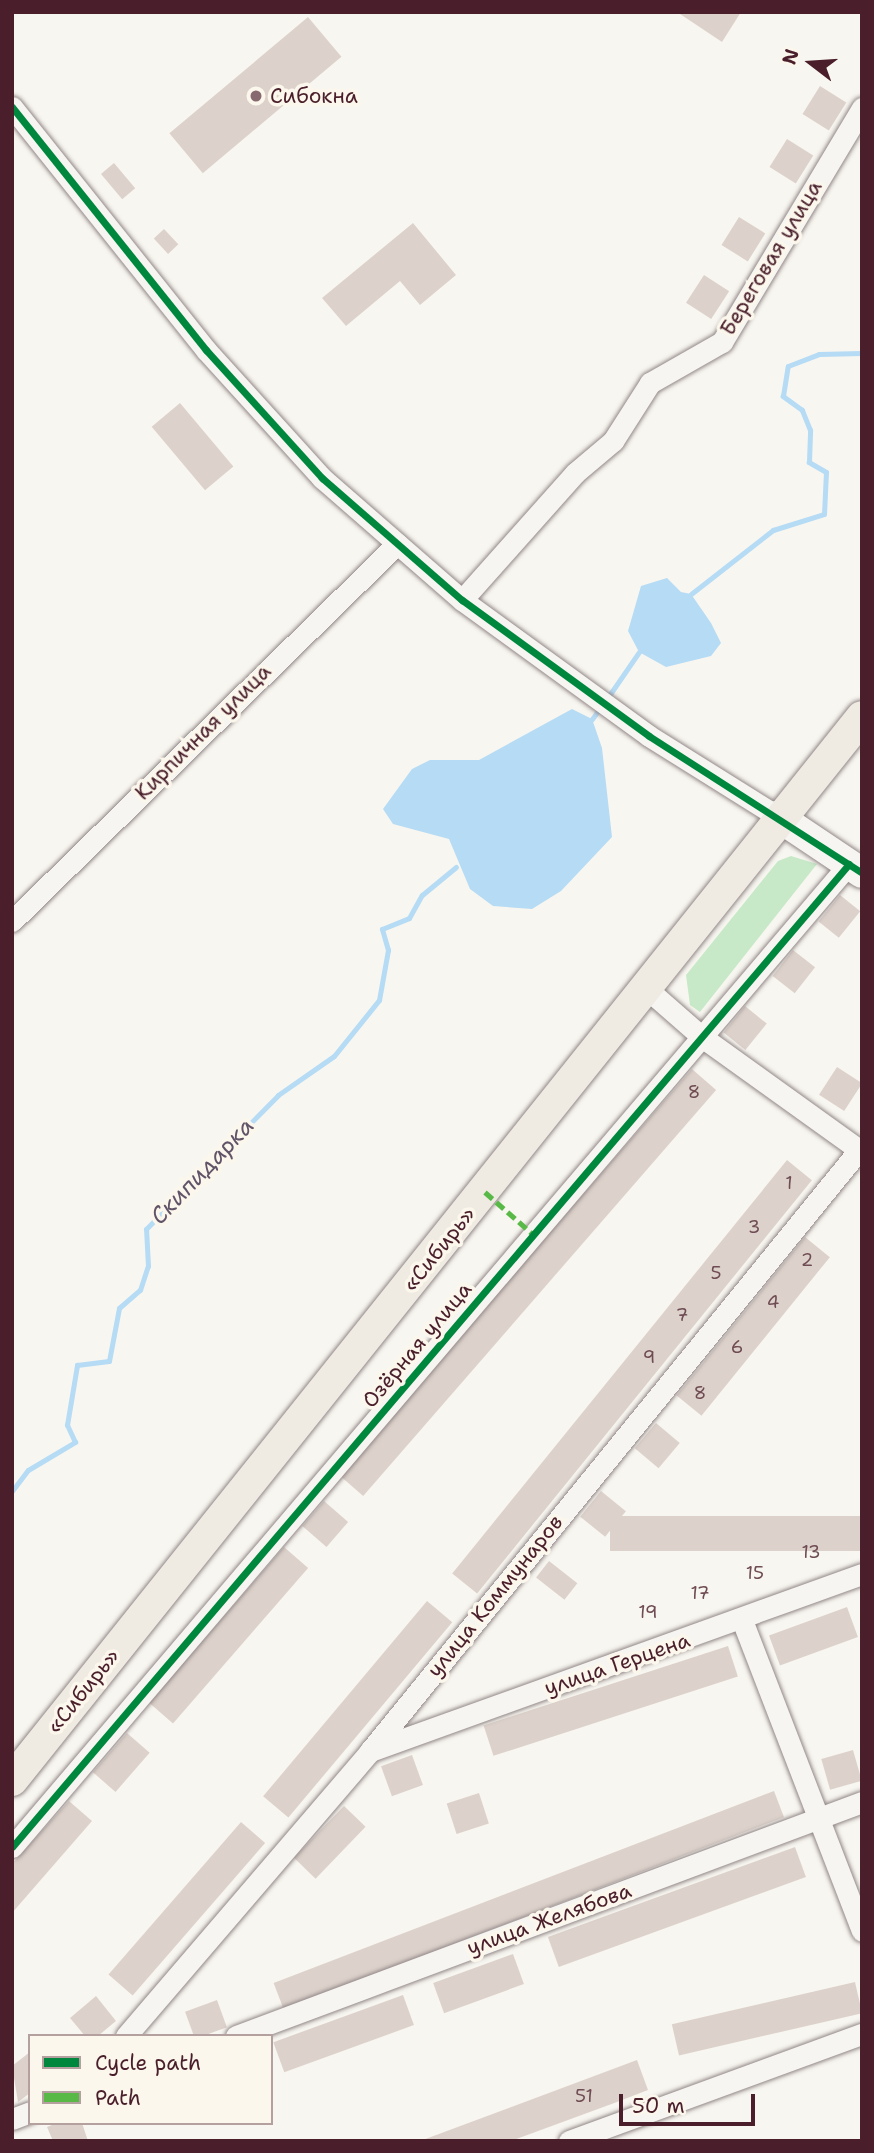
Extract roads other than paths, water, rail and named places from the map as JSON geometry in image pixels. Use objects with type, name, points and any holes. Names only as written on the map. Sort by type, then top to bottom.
[{"type":"main road","name":"«Сибирь»","points":[[12,1780],[646,988],[777,816],[862,716]]},
{"type":"street","points":[[12,107],[206,350],[322,478],[462,600],[614,710],[855,869]]},
{"type":"street","name":"Береговая улица","points":[[462,600],[575,473],[613,441],[650,383],[722,342],[862,108]]},
{"type":"street","name":"Кирпичная улица","points":[[12,922],[397,544]]},
{"type":"street","name":"Озёрная улица","points":[[12,1847],[702,1037],[855,869]]},
{"type":"street","points":[[646,988],[702,1037],[860,1151]]},
{"type":"street","name":"улица Коммунаров","points":[[128,2034],[370,1751],[860,1151]]},
{"type":"street","name":"улица Герцена","points":[[370,1751],[743,1620],[862,1574]]},
{"type":"street","points":[[743,1620],[821,1817],[862,1931]]},
{"type":"street","name":"улица Желябова","points":[[241,2034],[862,1802]]},
{"type":"street","points":[[569,2141],[862,2034]]},
{"type":"water","points":[[667,578],[681,592],[691,594],[711,623],[721,643],[711,656],[666,667],[639,652],[628,631],[641,586]]},
{"type":"water","points":[[572,709],[592,719],[602,748],[612,837],[561,891],[532,909],[493,906],[470,889],[449,839],[393,824],[383,809],[412,769],[430,760],[479,760]]},
{"type":"waterway","name":"Скипидарка","points":[[691,594],[773,530],[824,514],[826,472],[809,462],[810,430],[802,410],[783,396],[788,366],[819,354],[862,353]]},
{"type":"waterway","name":"Скипидарка","points":[[606,700],[639,652]]},
{"type":"waterway","name":"Скипидарка","points":[[592,719],[600,708]]},
{"type":"waterway","name":"Скипидарка","points":[[12,1491],[28,1470],[75,1442],[67,1425],[77,1365],[109,1361],[119,1308],[140,1290],[148,1266],[146,1229],[278,1095],[334,1056],[379,1000],[388,950],[382,929],[409,918],[422,895],[456,867]]},
{"type":"place","name":"Сибокна","points":[[256,96]]}]
